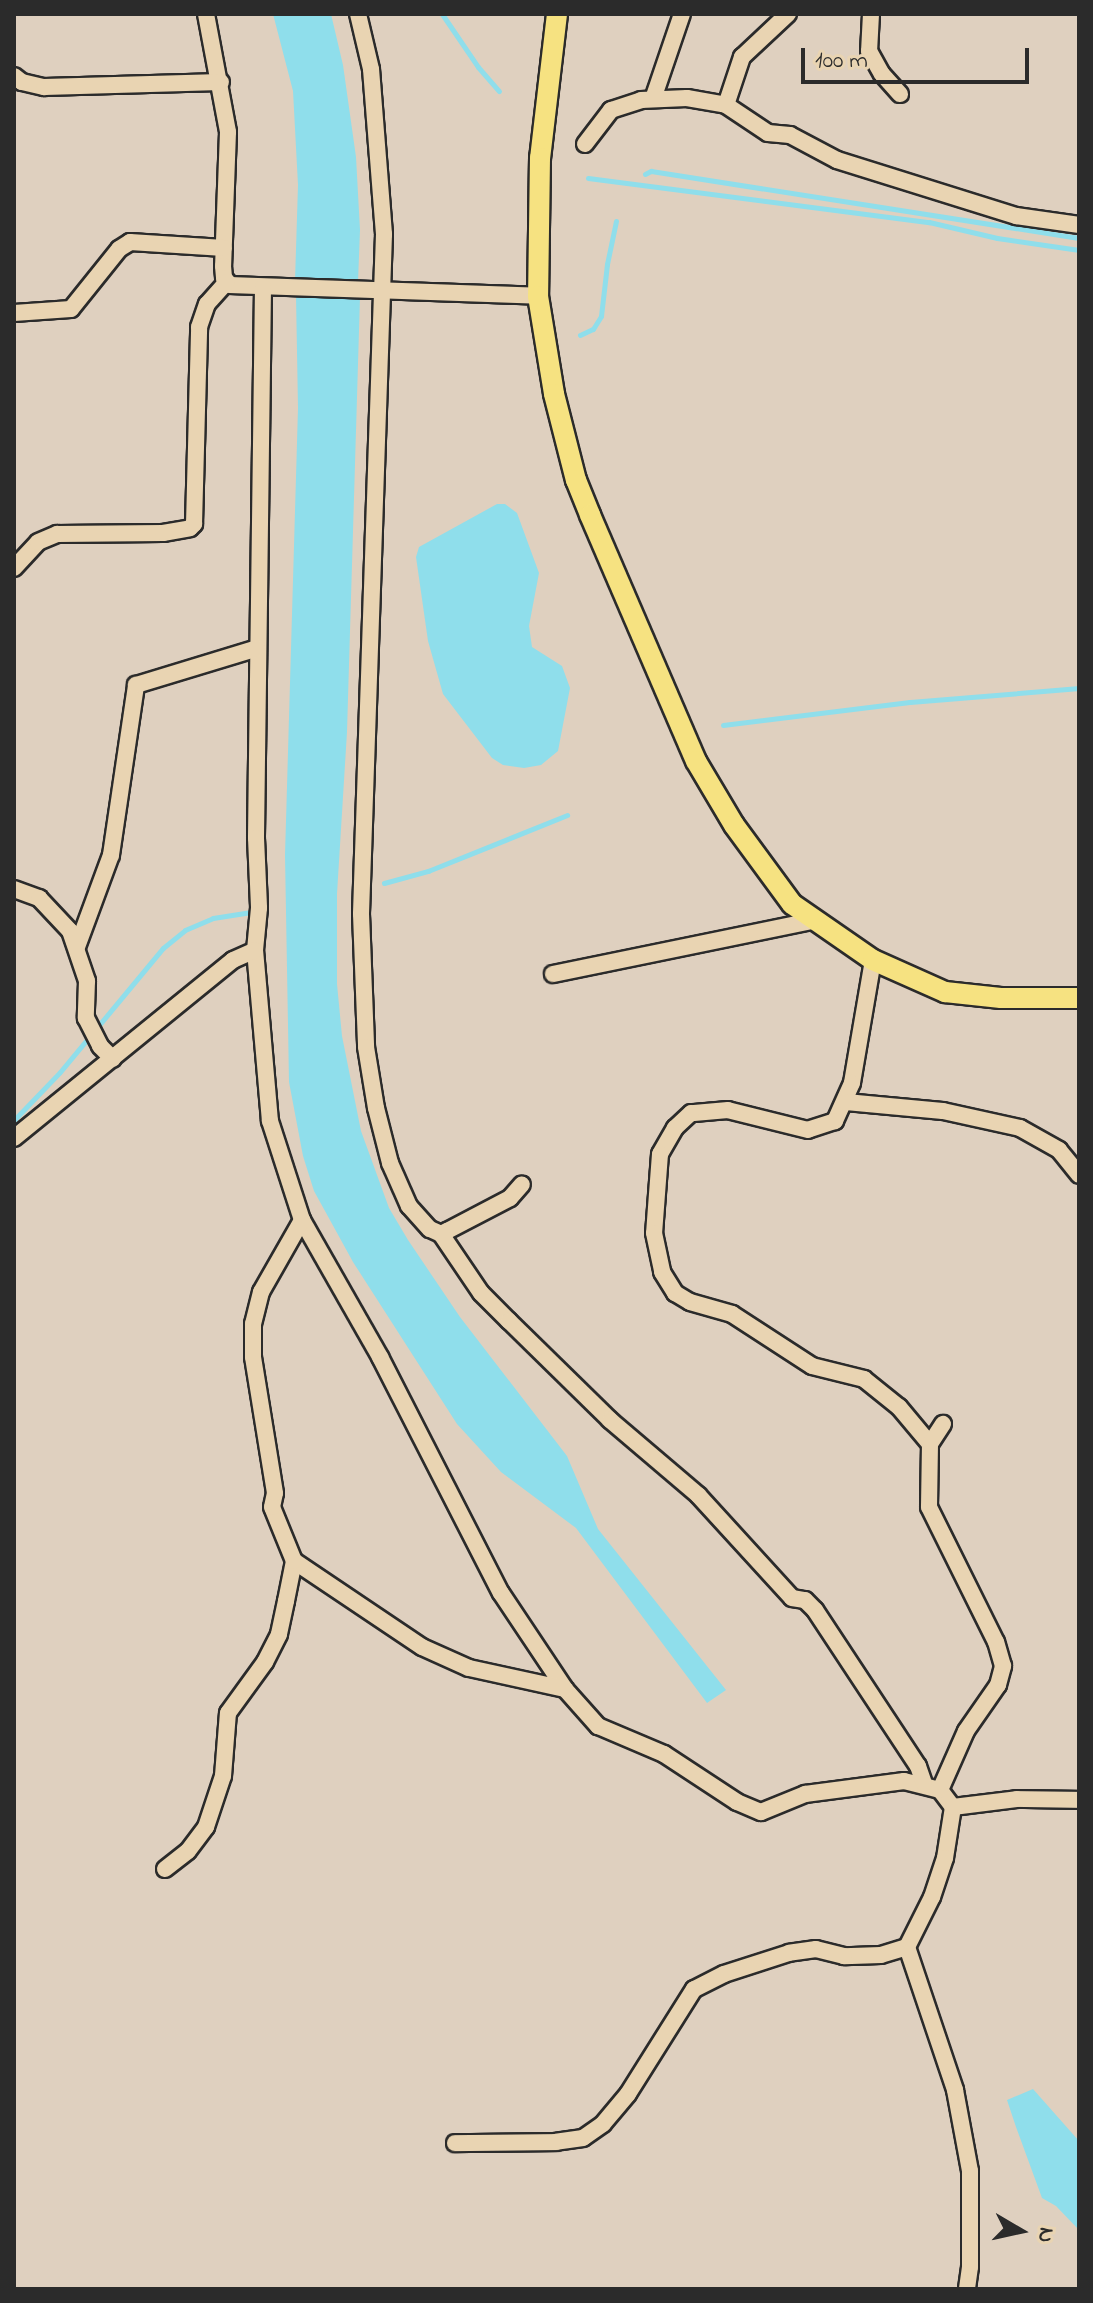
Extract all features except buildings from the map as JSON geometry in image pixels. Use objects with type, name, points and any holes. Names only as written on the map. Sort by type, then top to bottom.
[{"type":"main road","points":[[557,14],[540,158],[538,296],[554,394],[576,480],[696,761],[770,877],[812,921],[873,960],[945,992],[1001,998],[1079,998]]},
{"type":"street","points":[[206,14],[228,132],[224,248],[224,278],[227,282]]},
{"type":"street","points":[[358,14],[371,69],[384,234],[378,290],[361,914],[366,1047],[376,1108],[390,1163],[409,1206],[430,1229],[441,1234],[481,1293],[610,1420],[698,1495],[792,1598],[805,1600],[815,1610],[918,1766],[924,1783]]},
{"type":"street","points":[[653,99],[682,14]]},
{"type":"street","points":[[726,105],[742,57],[788,14]]},
{"type":"street","points":[[871,14],[869,51],[882,74],[900,94]]},
{"type":"street","points":[[14,76],[22,82],[44,87],[221,82]]},
{"type":"street","points":[[585,144],[611,110],[653,99],[687,98],[726,105],[768,133],[790,135],[837,160],[1016,216],[1079,225]]},
{"type":"street","points":[[14,313],[71,309],[119,249],[130,242],[224,248]]},
{"type":"street","points":[[227,282],[263,287],[538,296]]},
{"type":"street","points":[[14,568],[38,542],[57,534],[163,533],[194,524],[199,327],[207,304],[227,282]]},
{"type":"street","points":[[263,287],[256,838],[259,908],[255,950],[270,1121],[302,1220],[380,1357],[501,1593],[565,1689],[598,1726],[664,1754],[737,1802],[761,1812],[805,1794],[904,1781],[924,1783],[940,1790],[953,1807],[945,1858],[932,1897],[907,1947],[955,2090],[970,2171],[970,2267],[967,2289]]},
{"type":"street","points":[[77,947],[111,855],[136,685],[258,648]]},
{"type":"street","points":[[14,889],[39,898],[54,911],[77,947],[87,981],[86,1018],[100,1046],[113,1059]]},
{"type":"street","points":[[553,974],[812,921]]},
{"type":"street","points":[[14,1138],[233,960],[255,950]]},
{"type":"street","points":[[873,960],[846,1102],[835,1121],[808,1130],[728,1110],[691,1113],[675,1128],[660,1154],[654,1233],[662,1272],[675,1293],[690,1302],[732,1314],[812,1366],[864,1379],[881,1390],[930,1444]]},
{"type":"street","points":[[846,1102],[943,1111],[1020,1128],[1059,1150],[1079,1175]]},
{"type":"street","points":[[441,1234],[510,1198],[522,1184]]},
{"type":"street","points":[[165,1869],[188,1851],[206,1827],[223,1776],[228,1713],[265,1662],[279,1634],[294,1561],[272,1507],[275,1493],[253,1357],[253,1324],[261,1292],[302,1220]]},
{"type":"street","points":[[940,1790],[966,1731],[998,1685],[1003,1666],[996,1642],[929,1507],[930,1444],[943,1424]]},
{"type":"street","points":[[294,1561],[422,1647],[469,1668],[565,1689]]},
{"type":"street","points":[[953,1807],[1017,1799],[1079,1800]]},
{"type":"street","points":[[455,2143],[556,2142],[583,2138],[603,2124],[628,2094],[694,1989],[724,1974],[789,1953],[816,1949],[844,1956],[881,1955],[907,1947]]},
{"type":"water","points":[[273,14],[331,14],[343,65],[356,157],[360,230],[358,282],[295,281],[298,185],[293,91]]},
{"type":"water","points":[[296,296],[360,297],[347,732],[337,894],[337,984],[342,1036],[361,1131],[389,1208],[408,1240],[460,1317],[567,1456],[598,1529],[726,1690],[707,1703],[576,1528],[501,1472],[457,1424],[353,1262],[314,1191],[303,1156],[289,1082],[285,855],[298,408]]},
{"type":"water","points":[[497,504],[505,504],[517,513],[539,573],[529,626],[532,647],[562,666],[570,688],[558,751],[541,765],[524,768],[503,765],[492,758],[443,694],[428,641],[416,557],[419,547]]},
{"type":"water","points":[[1033,2089],[1079,2141],[1079,2230],[1056,2206],[1042,2198],[1007,2100]]},
{"type":"waterway","points":[[442,14],[478,67],[499,91]]},
{"type":"waterway","points":[[645,174],[651,171],[1079,238]]},
{"type":"waterway","points":[[588,178],[929,222],[997,238],[1079,250]]},
{"type":"waterway","points":[[580,335],[593,329],[601,316],[616,221]]},
{"type":"waterway","points":[[723,725],[910,702],[1079,688]]},
{"type":"waterway","points":[[384,883],[428,871],[567,815]]},
{"type":"waterway","points":[[14,1120],[60,1072],[163,948],[185,930],[213,918],[250,912]]}]
